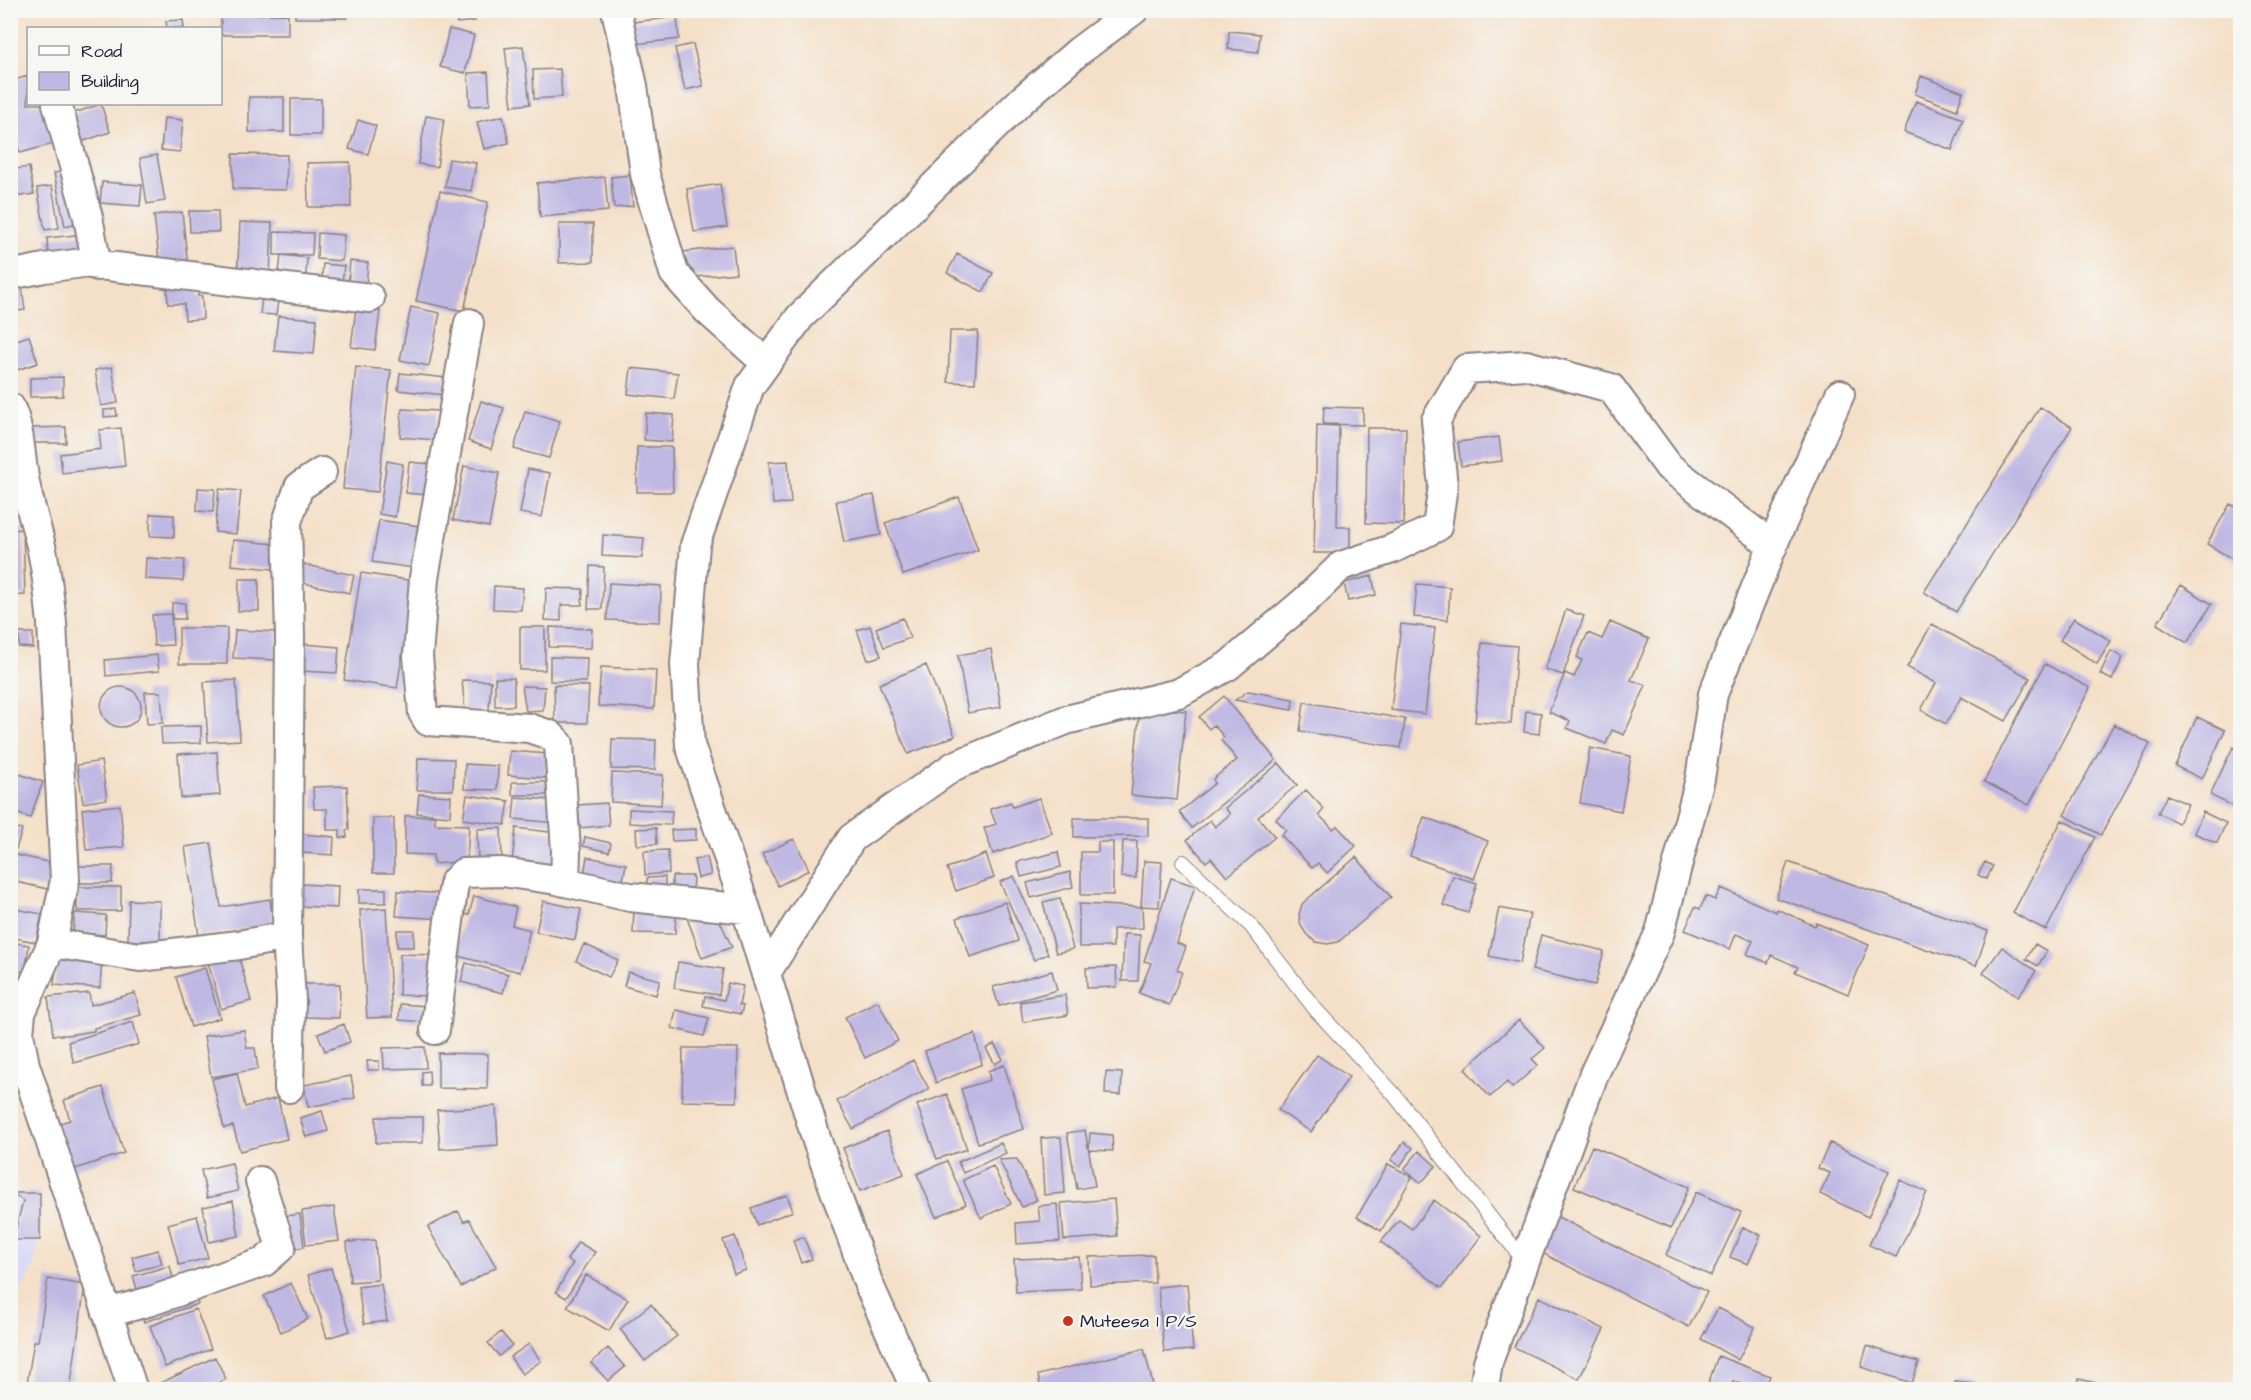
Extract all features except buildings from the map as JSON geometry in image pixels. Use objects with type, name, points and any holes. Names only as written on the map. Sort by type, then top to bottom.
[{"type":"street","points":[[616,10],[633,86],[645,174],[674,273],[707,310],[766,363]]},
{"type":"street","points":[[916,1389],[865,1274],[817,1140],[746,909],[690,745],[685,664],[695,545],[750,386],[800,317],[1022,100],[1078,51],[1134,10]]},
{"type":"street","points":[[57,105],[88,217],[98,266]]},
{"type":"street","points":[[10,275],[83,263],[370,298]]},
{"type":"street","points":[[469,323],[424,578],[418,656],[423,713],[428,721],[529,728],[550,735],[559,744],[566,851],[565,882]]},
{"type":"street","points":[[766,973],[852,838],[954,766],[1066,720],[1179,693],[1228,666],[1341,566],[1392,549],[1437,527],[1443,486],[1436,420],[1466,369],[1526,365],[1611,388],[1669,467],[1773,546]]},
{"type":"street","points":[[1484,1389],[1488,1362],[1594,1074],[1660,932],[1700,779],[1713,694],[1773,546],[1840,394]]},
{"type":"street","points":[[10,407],[17,422],[29,503],[41,546],[52,623],[65,880],[52,943],[21,1013],[19,1034],[25,1065],[133,1389]]},
{"type":"street","points":[[289,1088],[291,1000],[287,936],[290,636],[286,522],[299,487],[322,472]]},
{"type":"street","points":[[435,1030],[455,881],[463,873],[502,872],[565,882],[630,897],[746,909]]},
{"type":"street","points":[[52,943],[140,957],[239,945],[287,936]]},
{"type":"street","points":[[107,1313],[264,1262],[281,1247],[260,1181]]},
{"type":"lane","points":[[1183,862],[1251,926],[1316,1010],[1393,1093],[1525,1262]]},
{"type":"shaded area","points":[[10,1190],[23,1201],[34,1221],[38,1242],[35,1263],[26,1283],[11,1299]]},
{"type":"place","name":"Muteesa 1 P/S","points":[[1068,1321]]}]
